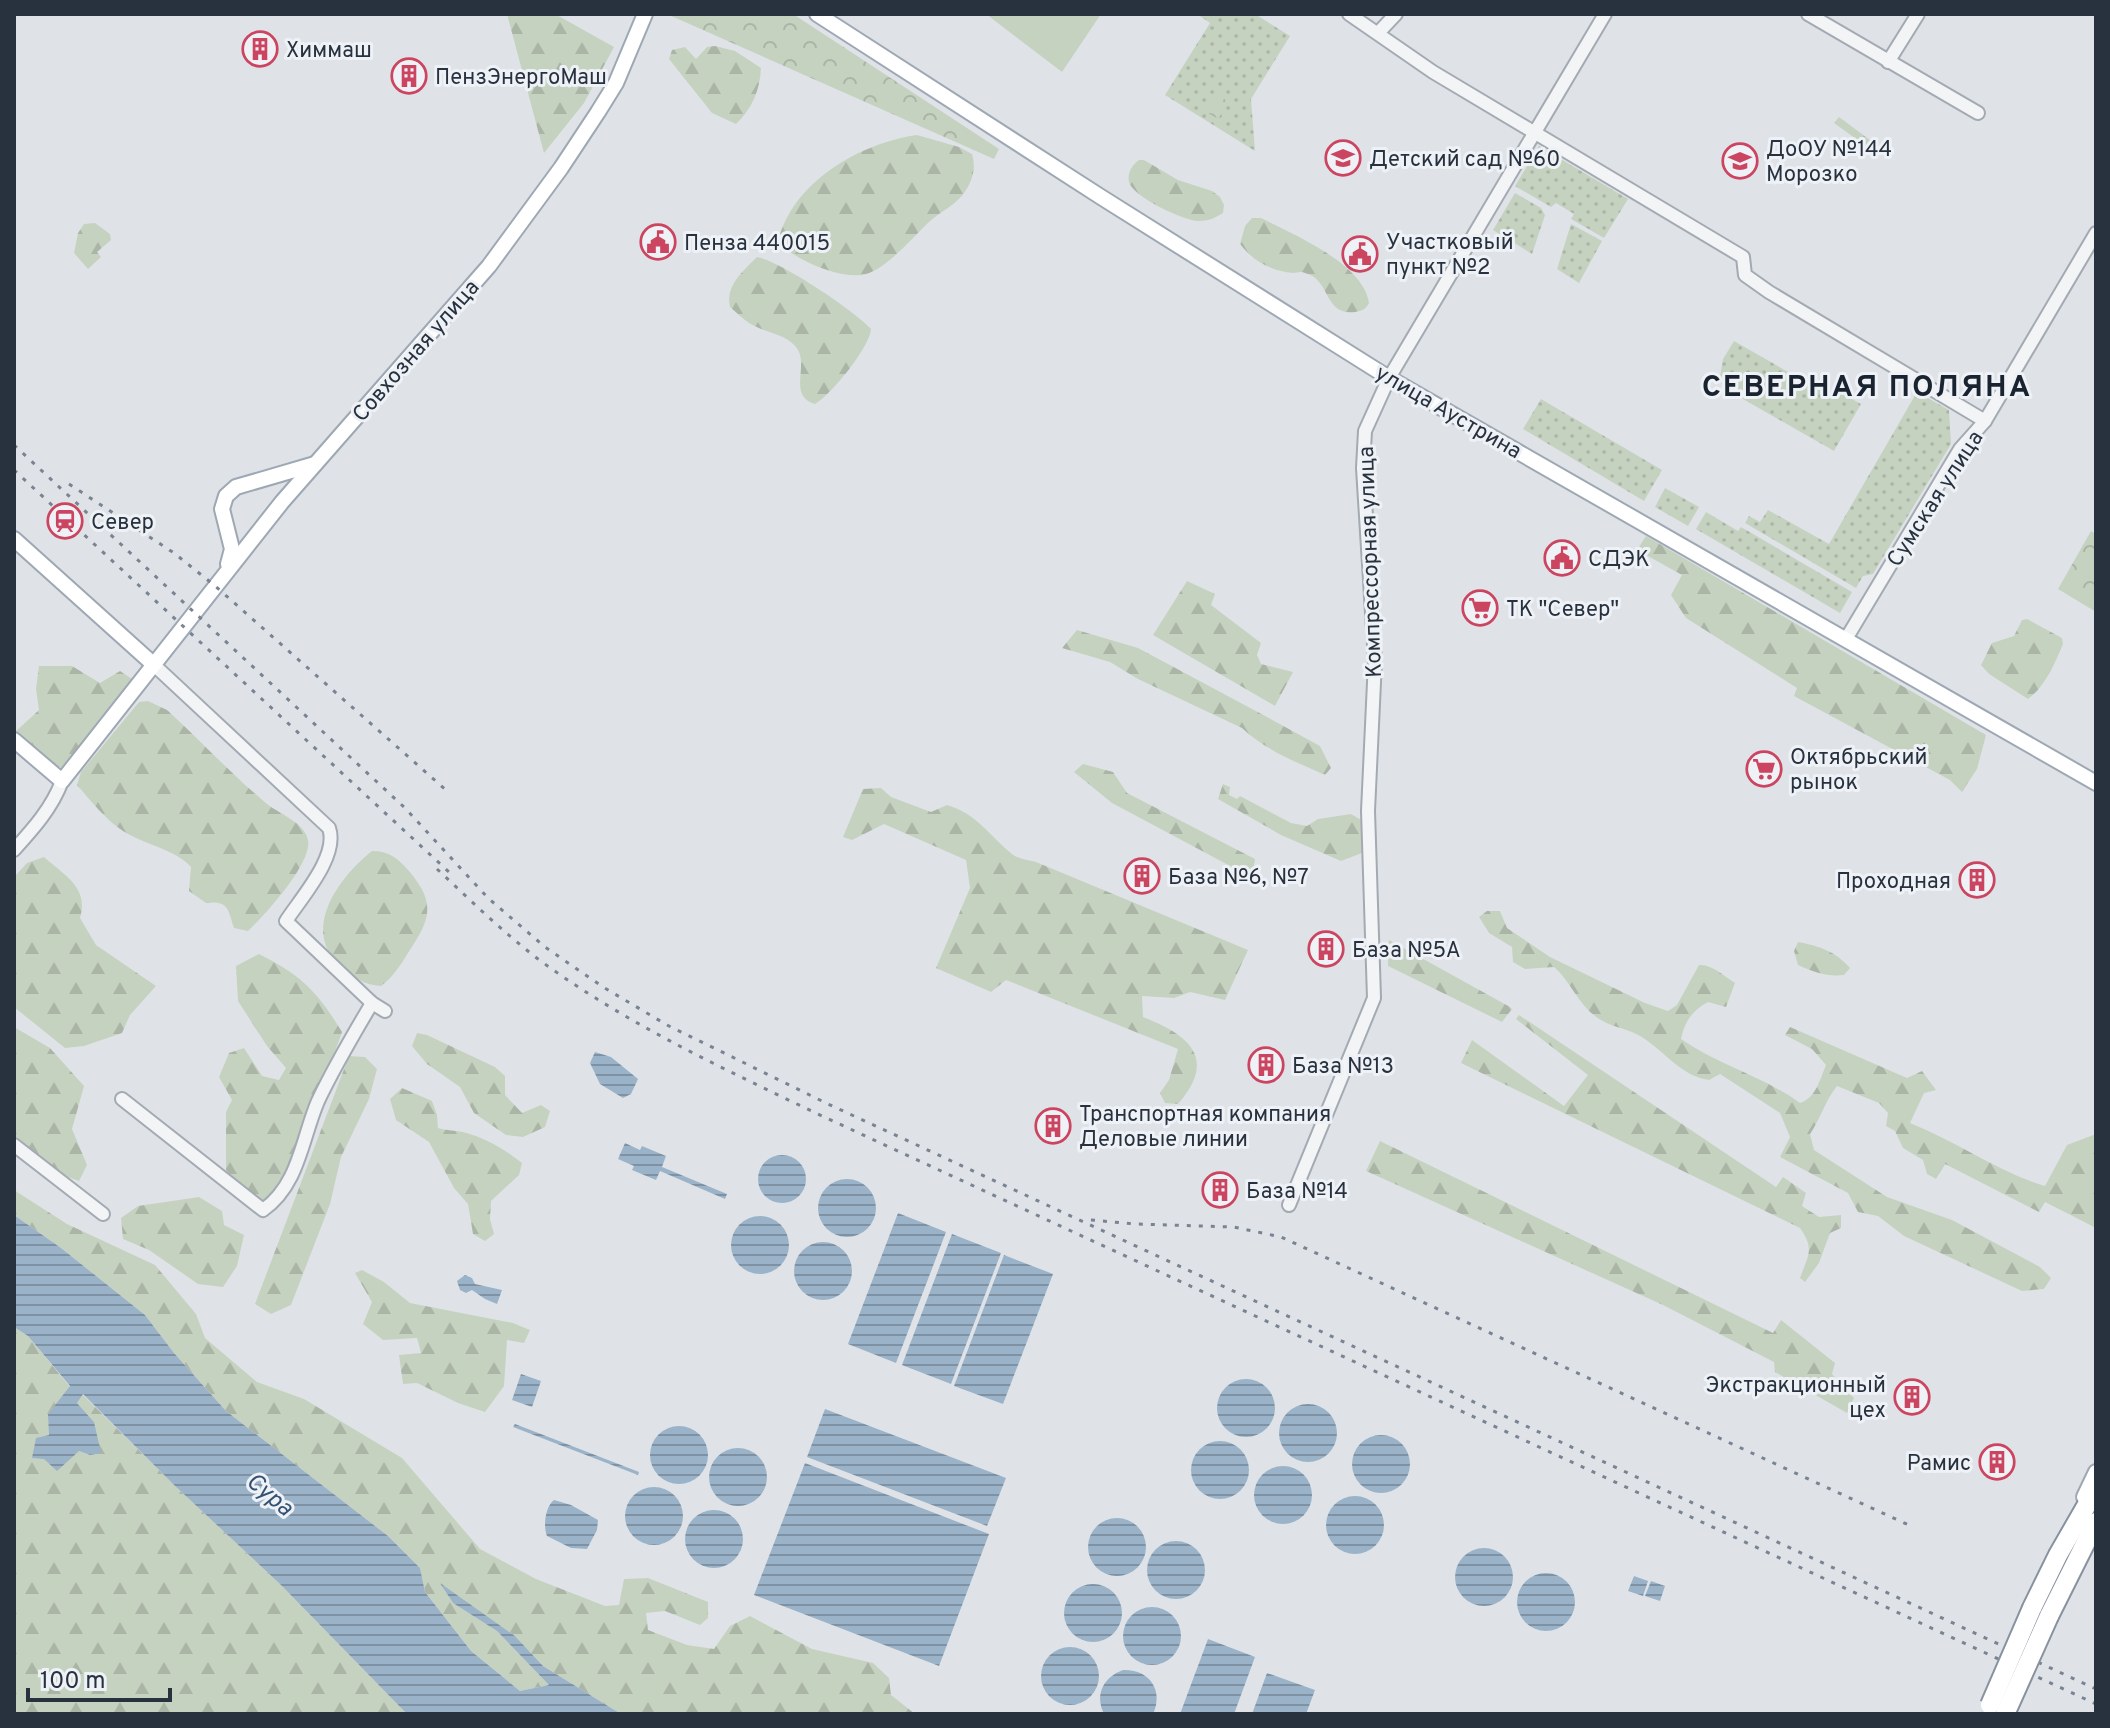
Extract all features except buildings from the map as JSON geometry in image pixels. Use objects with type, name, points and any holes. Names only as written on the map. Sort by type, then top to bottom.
[{"type":"highway","points":[[1997,1711],[2096,1489]]},
{"type":"highway","points":[[2066,1558],[2096,1522]]},
{"type":"main road","name":"Совхозная улица","points":[[62,781],[258,532],[489,266],[616,83],[645,14]]},
{"type":"main road","name":"улица Аустрина","points":[[817,14],[1389,378],[2096,783]]},
{"type":"main road","points":[[225,572],[232,549],[222,509],[230,491],[315,464]]},
{"type":"main road","points":[[225,525],[242,534],[258,532]]},
{"type":"main road","points":[[14,539],[153,664]]},
{"type":"main road","points":[[14,740],[62,781]]},
{"type":"main road","points":[[2066,1558],[2096,1472]]},
{"type":"main road","points":[[2066,1558],[2096,1533]]},
{"type":"street","points":[[1349,14],[1433,72],[1743,257],[1745,275],[1769,292],[1985,421]]},
{"type":"street","points":[[1378,33],[1396,14]]},
{"type":"street","name":"Компрессорная улица","points":[[1289,1205],[1374,998],[1368,811],[1375,661],[1363,468],[1365,431],[1389,378],[1605,14]]},
{"type":"street","points":[[1808,14],[1978,113]]},
{"type":"street","points":[[1888,62],[1918,14]]},
{"type":"street","name":"Сумская улица","points":[[1846,639],[1960,449],[1985,421],[2096,233]]},
{"type":"street","points":[[153,664],[329,828],[333,838],[327,858],[286,921],[372,1003],[385,1011]]},
{"type":"street","points":[[14,850],[46,813],[62,781]]},
{"type":"street","points":[[122,1099],[263,1210],[273,1203],[296,1167],[318,1103],[372,1003]]},
{"type":"street","points":[[14,1145],[103,1214]]},
{"type":"green space","points":[[507,14],[555,14],[614,47],[584,103],[544,153]]},
{"type":"green space","points":[[793,14],[999,149],[994,159],[669,15]]},
{"type":"green space","points":[[986,14],[1101,14],[1062,72]]},
{"type":"green space","points":[[1197,14],[1255,14],[1290,36],[1251,99],[1255,151],[1165,95],[1210,23]]},
{"type":"green space","points":[[685,47],[696,59],[707,47],[735,51],[761,68],[754,99],[736,124],[712,113],[669,59],[672,50]]},
{"type":"green space","points":[[1216,94],[1229,102],[1218,119],[1205,111]]},
{"type":"green space","points":[[1839,117],[1874,143],[1870,149],[1834,123]]},
{"type":"green space","points":[[917,135],[972,154],[973,173],[963,195],[880,268],[862,275],[829,271],[805,261],[778,242],[798,201],[831,169],[873,147]]},
{"type":"green space","points":[[1539,146],[1628,199],[1604,238],[1571,219],[1574,214],[1556,203],[1551,207],[1515,186]]},
{"type":"green space","points":[[1139,160],[1178,180],[1212,191],[1224,205],[1223,213],[1209,220],[1192,220],[1149,201],[1129,182],[1131,170]]},
{"type":"green space","points":[[1515,193],[1541,208],[1545,215],[1532,254],[1493,230]]},
{"type":"green space","points":[[1252,218],[1261,218],[1291,233],[1341,263],[1364,289],[1369,303],[1367,307],[1357,312],[1345,312],[1332,303],[1313,277],[1304,272],[1277,270],[1257,260],[1240,244],[1245,226]]},
{"type":"green space","points":[[95,223],[110,234],[111,240],[97,252],[101,257],[88,269],[74,253],[78,233],[84,224]]},
{"type":"green space","points":[[1571,224],[1602,241],[1579,283],[1557,269]]},
{"type":"green space","points":[[757,257],[782,267],[817,288],[871,329],[849,370],[815,404],[802,395],[800,357],[794,345],[749,323],[730,307],[733,286]]},
{"type":"green space","points":[[1734,341],[1832,397],[1836,390],[1861,404],[1834,451],[1729,391],[1720,377],[1723,359]]},
{"type":"green space","points":[[1917,392],[1949,410],[1951,444],[1873,574],[1863,576],[1856,588],[1745,523],[1749,516],[1760,522],[1768,510],[1829,544]]},
{"type":"green space","points":[[1541,399],[1662,470],[1644,501],[1523,429]]},
{"type":"green space","points":[[1665,488],[1699,507],[1688,526],[1655,507]]},
{"type":"green space","points":[[1706,512],[1738,531],[1741,527],[1852,592],[1840,613],[1696,529]]},
{"type":"green space","points":[[2091,531],[2096,534],[2096,612],[2058,589]]},
{"type":"green space","points":[[1646,536],[1986,735],[1977,769],[1962,792],[1950,780],[1794,696],[1797,688],[1686,618],[1671,595],[1682,575],[1637,550]]},
{"type":"green space","points":[[1187,581],[1215,594],[1211,605],[1261,643],[1257,655],[1261,664],[1293,672],[1275,706],[1153,635]]},
{"type":"green space","points":[[2027,619],[2062,638],[2063,644],[2053,667],[2028,699],[1989,674],[1981,665],[1992,643],[2014,636],[2022,620]]},
{"type":"green space","points":[[1077,630],[1138,648],[1267,717],[1320,746],[1331,768],[1325,775],[1271,749],[1242,728],[1138,679],[1110,662],[1062,648]]},
{"type":"green space","points":[[39,666],[72,666],[100,683],[120,671],[135,681],[65,768],[47,765],[14,733],[39,710],[36,689]]},
{"type":"green space","points":[[148,701],[167,710],[254,793],[306,834],[308,850],[295,875],[248,931],[234,928],[226,907],[219,903],[206,903],[189,891],[191,867],[184,861],[123,831],[77,785],[81,772],[139,702]]},
{"type":"green space","points":[[1083,764],[1113,772],[1127,793],[1255,859],[1253,871],[1268,880],[1259,884],[1112,803],[1074,772]]},
{"type":"green space","points":[[1223,784],[1230,787],[1229,795],[1237,799],[1240,796],[1291,823],[1307,826],[1318,819],[1351,814],[1363,821],[1362,853],[1341,861],[1281,835],[1218,799]]},
{"type":"green space","points":[[881,788],[891,797],[931,812],[947,805],[957,809],[975,819],[1017,857],[1036,862],[1248,950],[1225,1000],[1190,992],[1174,998],[1142,996],[1143,1017],[1185,1040],[1197,1061],[1190,1088],[1178,1104],[1165,1103],[1160,1093],[1169,1080],[1178,1049],[1006,980],[991,992],[936,968],[970,888],[966,860],[884,824],[852,840],[843,837],[863,789]]},
{"type":"green space","points":[[372,851],[388,854],[401,862],[418,883],[427,903],[421,931],[399,967],[381,986],[360,980],[342,967],[330,953],[324,937],[328,905],[347,875]]},
{"type":"green space","points":[[44,857],[78,890],[82,907],[80,918],[96,945],[156,986],[130,1015],[122,1033],[84,1046],[65,1048],[14,1007],[14,877],[27,863]]},
{"type":"green space","points":[[1487,911],[1500,911],[1507,928],[1550,957],[1668,1011],[1677,1005],[1699,965],[1718,971],[1735,983],[1726,1007],[1708,1002],[1702,1005],[1690,1017],[1681,1039],[1800,1103],[1814,1092],[1826,1065],[1812,1049],[1785,1035],[1790,1027],[1907,1078],[1922,1071],[1936,1090],[1924,1093],[1910,1123],[1994,1165],[2045,1186],[2067,1145],[2096,1134],[2096,1228],[2045,1202],[2039,1212],[1945,1164],[1936,1179],[1927,1174],[1923,1160],[1903,1148],[1895,1131],[1886,1126],[1888,1113],[1879,1103],[1837,1086],[1810,1134],[1814,1150],[1887,1197],[1952,1220],[2040,1267],[2051,1278],[2044,1289],[2022,1291],[1904,1236],[1878,1216],[1858,1212],[1848,1193],[1780,1157],[1790,1137],[1780,1113],[1720,1074],[1709,1080],[1699,1078],[1640,1036],[1596,1017],[1554,967],[1525,969],[1513,962],[1512,947],[1489,933],[1479,917]]},
{"type":"green space","points":[[1389,940],[1512,1009],[1502,1022],[1388,966]]},
{"type":"green space","points":[[1798,942],[1826,950],[1850,968],[1844,975],[1832,975],[1798,965],[1794,951]]},
{"type":"green space","points":[[259,954],[286,969],[307,986],[342,1032],[303,1141],[268,1200],[252,1199],[226,1170],[226,1112],[232,1100],[219,1077],[229,1053],[244,1048],[262,1076],[279,1080],[286,1068],[267,1046],[238,1001],[236,966]]},
{"type":"green space","points":[[1519,1015],[1776,1187],[1783,1177],[1806,1193],[1802,1206],[1819,1217],[1841,1215],[1841,1228],[1830,1233],[1819,1263],[1805,1282],[1800,1278],[1809,1247],[1800,1228],[1461,1063],[1472,1040],[1564,1106],[1588,1075],[1516,1019]]},
{"type":"green space","points":[[14,1027],[50,1048],[84,1086],[72,1129],[87,1165],[79,1181],[57,1173],[14,1139]]},
{"type":"green space","points":[[417,1033],[495,1067],[505,1076],[505,1095],[522,1113],[541,1105],[550,1111],[545,1127],[523,1137],[506,1135],[474,1113],[460,1087],[427,1064],[412,1046]]},
{"type":"green space","points":[[349,1056],[365,1057],[377,1069],[369,1099],[341,1157],[330,1204],[291,1305],[271,1314],[255,1304]]},
{"type":"green space","points":[[402,1088],[432,1101],[438,1128],[479,1137],[522,1163],[519,1175],[491,1201],[490,1219],[494,1234],[485,1241],[473,1234],[468,1204],[454,1188],[429,1142],[396,1120],[390,1099]]},
{"type":"green space","points":[[1380,1141],[1773,1333],[1781,1320],[1835,1363],[1832,1374],[1854,1398],[1847,1413],[1775,1372],[1774,1362],[1663,1305],[1366,1171]]},
{"type":"green space","points":[[14,1190],[67,1224],[155,1265],[196,1314],[205,1338],[257,1382],[304,1399],[402,1458],[480,1549],[536,1579],[605,1606],[619,1605],[624,1579],[648,1578],[708,1602],[708,1618],[700,1625],[665,1611],[646,1613],[648,1630],[687,1645],[714,1649],[730,1626],[750,1616],[812,1649],[873,1663],[889,1678],[891,1695],[915,1714],[621,1714],[543,1666],[515,1636],[442,1585],[453,1603],[497,1631],[549,1685],[520,1691],[471,1651],[425,1592],[420,1568],[388,1536],[226,1411],[145,1315],[14,1215]]},
{"type":"green space","points":[[199,1197],[222,1211],[224,1225],[244,1235],[237,1266],[223,1287],[198,1284],[149,1250],[123,1239],[121,1218],[138,1206]]},
{"type":"green space","points":[[362,1270],[384,1282],[410,1303],[513,1323],[530,1330],[524,1343],[507,1340],[504,1386],[485,1412],[417,1383],[403,1384],[399,1355],[421,1353],[417,1338],[383,1340],[363,1324],[372,1302],[355,1273]]},
{"type":"green space","points":[[14,1327],[28,1336],[70,1387],[48,1414],[79,1451],[90,1455],[94,1422],[77,1403],[82,1394],[281,1585],[407,1714],[14,1714]]},
{"type":"water","points":[[595,1052],[611,1057],[638,1079],[631,1094],[623,1098],[600,1084],[590,1063]]},
{"type":"water","points":[[625,1143],[666,1156],[662,1167],[727,1194],[725,1199],[660,1171],[656,1180],[632,1170],[634,1166],[618,1159]]},
{"type":"water","points":[[782,1155],[799,1162],[806,1179],[799,1196],[782,1203],[765,1196],[758,1179],[765,1162]]},
{"type":"water","points":[[847,1179],[868,1187],[876,1208],[868,1229],[847,1237],[826,1229],[818,1208],[826,1187]]},
{"type":"water","points":[[898,1213],[946,1232],[896,1363],[848,1344]]},
{"type":"water","name":"Сура","points":[[14,1215],[145,1315],[226,1411],[388,1536],[420,1568],[425,1592],[471,1651],[520,1691],[549,1685],[497,1631],[453,1603],[440,1583],[515,1636],[543,1666],[621,1714],[407,1714],[281,1585],[83,1394],[77,1403],[94,1422],[101,1453],[90,1455],[79,1451],[57,1471],[44,1459],[32,1458],[36,1438],[49,1435],[48,1414],[70,1386],[28,1336],[14,1327]]},
{"type":"water","points":[[760,1216],[781,1224],[789,1245],[781,1266],[760,1274],[739,1266],[731,1245],[739,1224]]},
{"type":"water","points":[[952,1234],[1001,1253],[951,1384],[902,1365]]},
{"type":"water","points":[[823,1242],[844,1250],[852,1271],[844,1292],[823,1300],[802,1292],[794,1271],[802,1250]]},
{"type":"water","points":[[1004,1255],[1053,1274],[1003,1404],[954,1386]]},
{"type":"water","points":[[465,1275],[472,1278],[475,1284],[502,1290],[497,1304],[472,1290],[466,1293],[460,1290],[457,1281]]},
{"type":"water","points":[[521,1374],[541,1381],[532,1407],[512,1400]]},
{"type":"water","points":[[1246,1379],[1267,1387],[1275,1408],[1267,1429],[1246,1437],[1225,1429],[1217,1408],[1225,1387]]},
{"type":"water","points":[[1308,1404],[1329,1412],[1337,1433],[1329,1454],[1308,1462],[1287,1454],[1279,1433],[1287,1412]]},
{"type":"water","points":[[825,1409],[1006,1478],[987,1526],[807,1457]]},
{"type":"water","points":[[515,1424],[639,1472],[638,1475],[513,1427]]},
{"type":"water","points":[[679,1426],[700,1434],[708,1455],[700,1476],[679,1484],[658,1476],[650,1455],[658,1434]]},
{"type":"water","points":[[1381,1435],[1402,1443],[1410,1464],[1402,1485],[1381,1493],[1360,1485],[1352,1464],[1360,1443]]},
{"type":"water","points":[[1220,1441],[1241,1449],[1249,1470],[1241,1491],[1220,1499],[1199,1491],[1191,1470],[1199,1449]]},
{"type":"water","points":[[738,1448],[759,1456],[767,1477],[759,1498],[738,1506],[717,1498],[709,1477],[717,1456]]},
{"type":"water","points":[[805,1463],[989,1534],[939,1666],[754,1595]]},
{"type":"water","points":[[1283,1466],[1304,1474],[1312,1495],[1304,1516],[1283,1524],[1262,1516],[1254,1495],[1262,1474]]},
{"type":"water","points":[[654,1487],[675,1495],[683,1516],[675,1537],[654,1545],[633,1537],[625,1516],[633,1495]]},
{"type":"water","points":[[1355,1496],[1376,1504],[1384,1525],[1376,1546],[1355,1554],[1334,1546],[1326,1525],[1334,1504]]},
{"type":"water","points":[[554,1500],[571,1505],[598,1520],[597,1530],[587,1549],[571,1548],[547,1536],[546,1517]]},
{"type":"water","points":[[714,1510],[735,1518],[743,1539],[735,1560],[714,1568],[693,1560],[685,1539],[693,1518]]},
{"type":"water","points":[[1117,1518],[1138,1526],[1146,1547],[1138,1568],[1117,1576],[1096,1568],[1088,1547],[1096,1526]]},
{"type":"water","points":[[1176,1541],[1197,1549],[1205,1570],[1197,1591],[1176,1599],[1155,1591],[1147,1570],[1155,1549]]},
{"type":"water","points":[[1484,1548],[1505,1556],[1513,1577],[1505,1598],[1484,1606],[1463,1598],[1455,1577],[1463,1556]]},
{"type":"water","points":[[1546,1573],[1567,1581],[1575,1602],[1567,1623],[1546,1631],[1525,1623],[1517,1602],[1525,1581]]},
{"type":"water","points":[[1634,1576],[1648,1581],[1643,1596],[1628,1591]]},
{"type":"water","points":[[1651,1581],[1665,1586],[1660,1601],[1645,1596]]},
{"type":"water","points":[[1093,1584],[1114,1592],[1122,1613],[1114,1634],[1093,1642],[1072,1634],[1064,1613],[1072,1592]]},
{"type":"water","points":[[1152,1607],[1173,1615],[1181,1636],[1173,1657],[1152,1665],[1131,1657],[1123,1636],[1131,1615]]},
{"type":"water","points":[[1208,1639],[1255,1657],[1234,1714],[1180,1714]]},
{"type":"water","points":[[1070,1647],[1091,1655],[1099,1676],[1091,1697],[1070,1705],[1049,1697],[1041,1676],[1049,1655]]},
{"type":"water","points":[[1123,1670],[1140,1673],[1152,1683],[1157,1697],[1153,1714],[1104,1714],[1100,1700],[1103,1687],[1111,1677]]},
{"type":"water","points":[[1267,1673],[1315,1690],[1306,1714],[1252,1714]]},
{"type":"railway","points":[[14,445],[405,808],[488,898],[545,947],[603,987],[667,1025],[828,1104],[2096,1689]]},
{"type":"railway","points":[[14,470],[449,872]]},
{"type":"railway","points":[[69,484],[174,553],[214,585],[447,791]]},
{"type":"railway","points":[[437,869],[538,959],[641,1025],[712,1063],[2096,1704]]},
{"type":"railway","points":[[1091,1220],[1234,1227],[1281,1237],[1913,1527]]},
{"type":"place","name":"Химмаш","points":[[260,49]]},
{"type":"place","name":"ПензЭнергоМаш","points":[[409,76]]},
{"type":"place","name":"Детский сад №60","points":[[1343,158]]},
{"type":"place","name":"ДоОУ №144 Морозко","points":[[1740,161]]},
{"type":"place","name":"Пенза 440015","points":[[658,242]]},
{"type":"place","name":"Участковый пункт №2","points":[[1360,254]]},
{"type":"place","name":"Север","points":[[65,521]]},
{"type":"place","name":"СДЭК","points":[[1562,558]]},
{"type":"place","name":"ТК \"Север\"","points":[[1480,608]]},
{"type":"place","name":"Октябрьский рынок","points":[[1764,769]]},
{"type":"place","name":"База №6, №7","points":[[1142,876]]},
{"type":"place","name":"Проходная","points":[[1977,880]]},
{"type":"place","name":"База №5А","points":[[1326,949]]},
{"type":"place","name":"База №13","points":[[1266,1065]]},
{"type":"place","name":"Транспортная компания Деловые линии","points":[[1053,1126]]},
{"type":"place","name":"База №14","points":[[1220,1190]]},
{"type":"place","name":"Экстракционный цех","points":[[1912,1397]]},
{"type":"place","name":"Рамис","points":[[1997,1462]]},
{"type":"district","name":"СЕВЕРНАЯ ПОЛЯНА","points":[[1867,386]]}]
